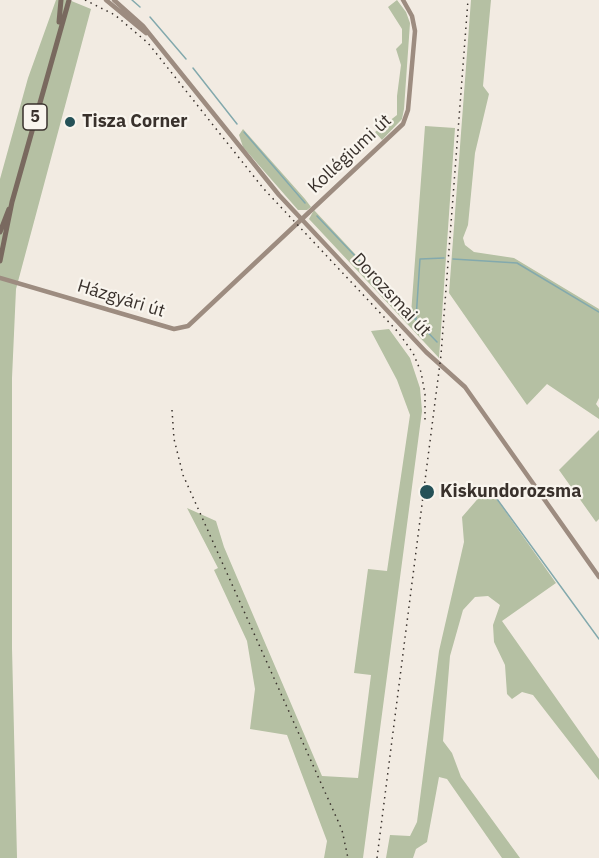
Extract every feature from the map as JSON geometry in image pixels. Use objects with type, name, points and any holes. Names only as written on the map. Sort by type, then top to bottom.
[{"type":"main road","name":"5","points":[[58,32],[61,0]]},
{"type":"main road","name":"5","points":[[0,261],[12,202],[58,32],[69,0]]},
{"type":"main road","name":"Dorozsmai út","points":[[106,0],[153,39]]},
{"type":"main road","name":"Dorozsmai út","points":[[114,0],[153,39],[258,171],[426,352],[465,387],[599,577]]},
{"type":"main road","name":"Kollégiumi út","points":[[302,219],[406,120],[415,31],[412,16],[403,0]]},
{"type":"main road","name":"5","points":[[0,232],[12,202]]},
{"type":"main road","name":"Házgyári út","points":[[0,278],[182,329],[188,326],[302,219]]},
{"type":"green space","points":[[56,0],[69,0],[91,9],[16,289],[12,378],[12,648],[17,858],[0,858],[0,179],[28,78]]},
{"type":"green space","points":[[397,0],[406,12],[410,23],[404,109],[402,119],[382,140],[375,132],[397,115],[401,65],[396,49],[402,43],[402,29],[388,7]]},
{"type":"green space","points":[[471,0],[491,0],[483,86],[489,94],[475,153],[468,225],[463,238],[465,245],[474,252],[514,258],[599,309],[599,398],[596,404],[599,408],[599,419],[547,384],[527,405],[449,293]]},
{"type":"green space","points":[[425,126],[455,128],[439,358],[309,219],[314,210],[411,314]]},
{"type":"green space","points":[[243,129],[311,207],[307,210],[298,210],[243,147],[239,135]]},
{"type":"green space","points":[[389,329],[410,358],[420,388],[422,411],[363,858],[324,858],[327,841],[287,735],[250,729],[255,689],[247,641],[214,570],[218,568],[187,508],[216,521],[224,547],[322,776],[358,778],[371,675],[354,673],[368,569],[387,571],[410,415],[397,380],[371,331]]},
{"type":"green space","points":[[599,430],[599,519],[596,522],[559,470]]},
{"type":"green space","points":[[488,487],[556,583],[502,621],[599,759],[599,780],[533,695],[522,692],[512,699],[507,694],[505,665],[494,642],[493,625],[500,605],[488,596],[475,597],[463,610],[450,656],[443,741],[452,753],[461,777],[520,858],[502,858],[447,779],[439,777],[427,842],[416,849],[413,858],[386,858],[390,835],[410,836],[417,822],[439,651],[464,542],[462,517]]},
{"type":"waterway","points":[[132,0],[140,7]]},
{"type":"waterway","points":[[150,17],[186,59]]},
{"type":"waterway","points":[[193,68],[237,124]]},
{"type":"waterway","points":[[244,132],[305,203]]},
{"type":"waterway","points":[[317,216],[437,342]]},
{"type":"waterway","points":[[416,319],[420,259],[444,258]]},
{"type":"waterway","points":[[453,259],[517,263],[599,312]]},
{"type":"waterway","points":[[489,488],[599,639]]},
{"type":"railway","points":[[85,0],[115,15],[148,43],[263,188],[398,332],[413,353],[421,372],[425,394],[425,421]]},
{"type":"railway","points":[[377,858],[441,355],[468,0]]},
{"type":"railway","points":[[172,410],[174,439],[183,475],[342,830],[348,858]]},
{"type":"place","name":"Tisza Corner","points":[[70,122]]},
{"type":"place","name":"Kiskundorozsma","points":[[427,492]]}]
